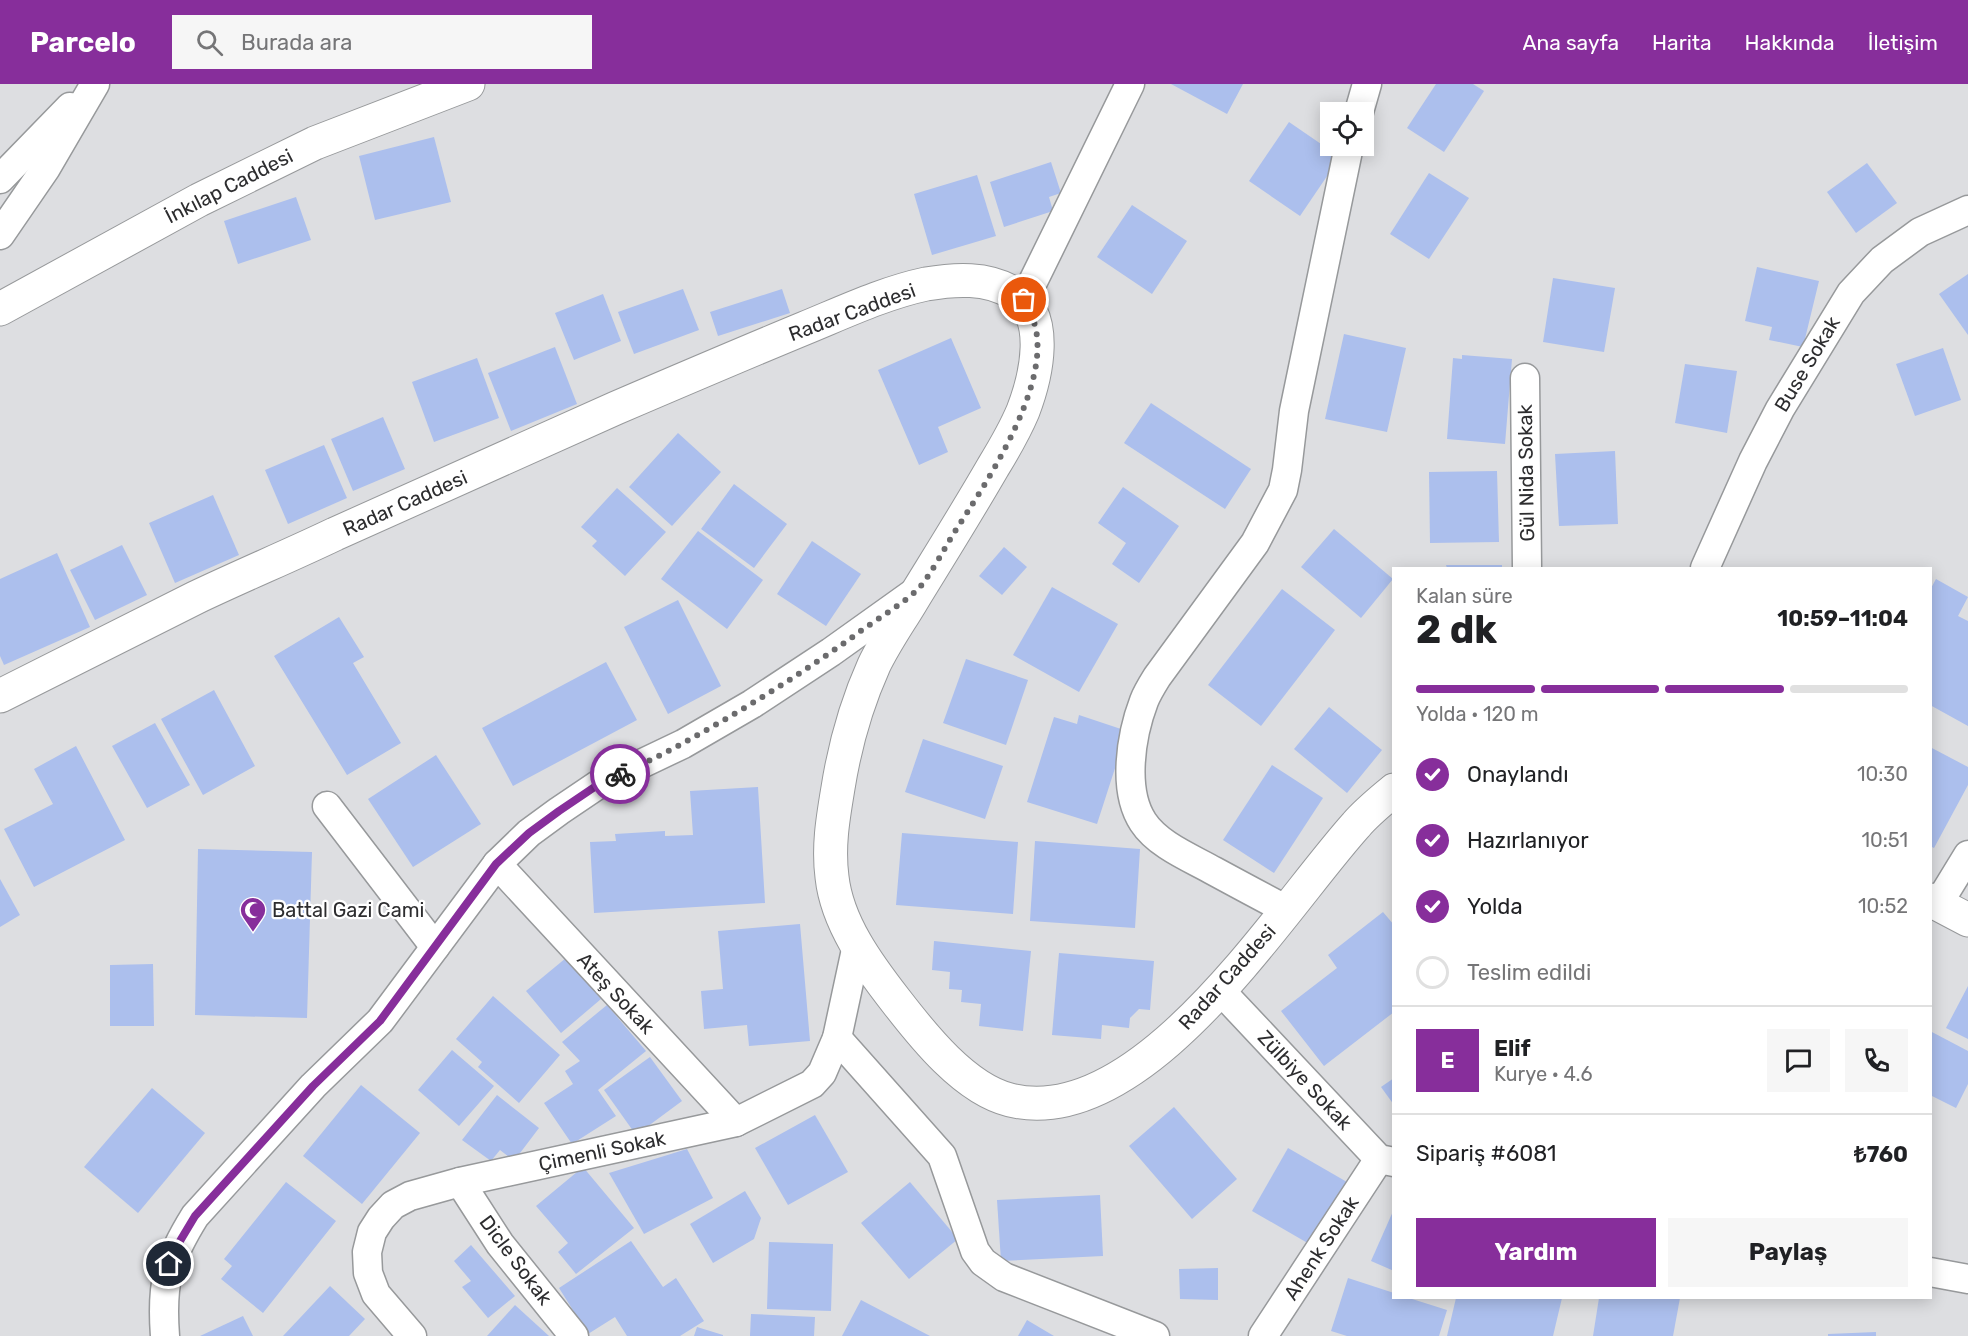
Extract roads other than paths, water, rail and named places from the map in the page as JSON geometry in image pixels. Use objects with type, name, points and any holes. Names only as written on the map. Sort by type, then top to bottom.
[{"type":"street","points":[[0,179],[94,84]]},
{"type":"street","points":[[0,235],[46,168],[94,84]]},
{"type":"street","name":"İnkılap Caddesi","points":[[0,309],[199,200],[315,143],[468,84]]},
{"type":"street","points":[[1024,300],[1130,84]]},
{"type":"street","points":[[1362,102],[1367,84]]},
{"type":"street","points":[[1287,910],[1176,850],[1143,822],[1134,802],[1131,775],[1134,736],[1144,700],[1156,677],[1255,543],[1283,490],[1294,411],[1347,156]]},
{"type":"street","name":"Buse Sokak","points":[[1705,567],[1753,461],[1780,409],[1851,292],[1882,260],[1920,232],[1968,210]]},
{"type":"street","name":"Radar Caddesi","points":[[0,696],[220,587],[690,376],[861,305],[931,283],[962,280],[986,282],[1008,289],[1024,300],[1037,331],[1038,355],[1032,385],[1014,430],[967,512],[878,657],[856,708],[845,745],[831,830],[830,859],[832,884],[839,909],[857,945],[893,997],[936,1049],[965,1075],[999,1097],[1026,1104],[1056,1101],[1085,1094],[1113,1081],[1156,1052],[1220,990],[1359,821],[1392,792]]},
{"type":"street","name":"Gül Nida Sokak","points":[[1525,378],[1527,567]]},
{"type":"street","points":[[165,1336],[164,1283],[169,1264],[195,1216],[313,1086],[380,1021],[496,864],[529,833],[599,784],[683,744],[752,704],[831,652],[919,589]]},
{"type":"street","points":[[327,806],[435,947]]},
{"type":"street","points":[[1968,855],[1934,902],[1968,920]]},
{"type":"street","name":"Ateş Sokak","points":[[496,864],[736,1122]]},
{"type":"street","name":"Çimenli Sokak","points":[[412,1336],[376,1294],[368,1273],[367,1252],[372,1232],[393,1205],[410,1196],[460,1182],[736,1122],[812,1084],[822,1073],[837,1038],[857,945]]},
{"type":"street","name":"Zülbiye Sokak","points":[[1220,990],[1386,1161]]},
{"type":"street","points":[[837,1038],[942,1156],[975,1251],[983,1262],[1004,1276],[1155,1336]]},
{"type":"street","name":"Ahenk Sokak","points":[[1263,1336],[1386,1161]]},
{"type":"street","name":"Dicle Sokak","points":[[460,1182],[500,1244],[574,1336]]},
{"type":"street","points":[[1932,1272],[1968,1278]]},
{"type":"place","name":"Battal Gazi Cami","points":[[253,933]]}]
